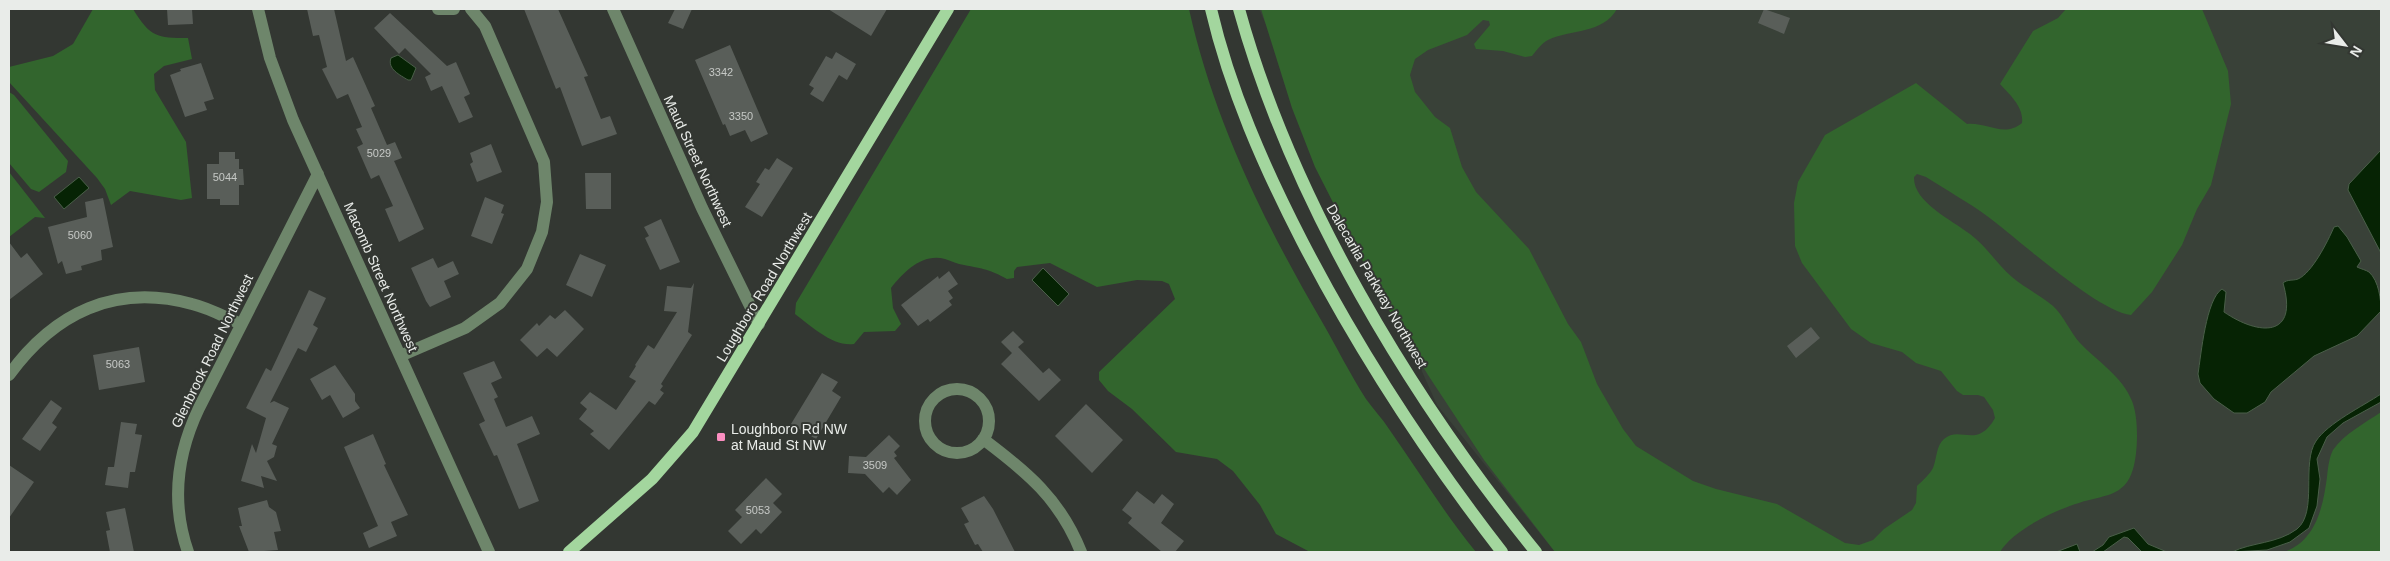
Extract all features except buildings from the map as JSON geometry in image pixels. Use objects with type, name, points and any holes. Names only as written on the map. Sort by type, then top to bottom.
[{"type":"main road","name":"Loughboro Road Northwest","points":[[569,552],[634,497],[677,452],[706,411],[948,9]]},
{"type":"main road","points":[[1211,9],[1244,116],[1270,176],[1313,262],[1360,346],[1411,428],[1502,552]]},
{"type":"main road","name":"Dalecarlia Parkway Northwest","points":[[1239,9],[1270,107],[1300,178],[1338,250],[1389,341],[1448,433],[1536,552]]},
{"type":"street","name":"Macomb Street Northwest","points":[[258,9],[274,70],[318,174],[489,552]]},
{"type":"street","points":[[438,9],[454,9]]},
{"type":"street","points":[[400,356],[465,328],[500,303],[527,269],[544,222],[547,192],[542,154],[485,26],[471,9]]},
{"type":"street","name":"Maud Street Northwest","points":[[613,9],[702,208],[759,324]]},
{"type":"street","name":"Glenbrook Road Northwest","points":[[188,552],[178,507],[178,486],[182,454],[195,415],[318,174]]},
{"type":"street","points":[[9,375],[49,330],[83,310],[111,301],[139,297],[173,300],[198,306],[242,324]]},
{"type":"street","points":[[957,389],[976,395],[983,402],[989,420],[988,431],[983,439],[976,448],[966,452],[954,453],[934,444],[928,435],[925,424],[926,413],[930,403],[938,395],[957,389]]},
{"type":"street","points":[[983,439],[1022,468],[1046,492],[1065,520],[1081,552]]},
{"type":"shaded area","points":[[1259,9],[2381,9],[2381,552],[1555,552],[1437,405]]},
{"type":"shaded area","points":[[398,55],[416,68],[411,80],[398,74],[391,65],[391,58]]},
{"type":"shaded area","points":[[2381,150],[2381,253],[2348,190],[2349,184]]},
{"type":"shaded area","points":[[79,177],[89,188],[64,209],[54,197]]},
{"type":"shaded area","points":[[2338,226],[2361,261],[2357,267],[2369,272],[2375,280],[2380,296],[2381,311],[2357,336],[2314,356],[2271,392],[2265,402],[2247,413],[2234,413],[2214,399],[2200,383],[2198,374],[2205,328],[2216,295],[2222,289],[2226,292],[2224,312],[2237,320],[2262,328],[2273,327],[2281,323],[2285,314],[2286,301],[2283,283],[2298,279],[2309,270],[2324,248],[2334,227]]},
{"type":"shaded area","points":[[1043,268],[1069,294],[1058,306],[1032,280]]},
{"type":"shaded area","points":[[2381,394],[2381,402],[2343,423],[2327,437],[2317,459],[2320,479],[2317,506],[2309,528],[2290,542],[2267,550],[2232,552],[2281,538],[2297,529],[2307,511],[2310,462],[2316,441],[2337,421]]},
{"type":"shaded area","points":[[2134,528],[2148,544],[2167,552],[2142,552],[2128,538],[2124,537],[2103,552],[2092,552],[2103,545],[2109,537]]},
{"type":"shaded area","points":[[2077,544],[2080,552],[2056,552]]},
{"type":"green space","points":[[93,9],[133,9],[144,25],[155,34],[188,38],[192,59],[164,66],[154,74],[155,90],[186,142],[192,198],[181,200],[130,191],[111,205],[105,189],[97,178],[9,82],[9,67],[53,56],[73,44]]},
{"type":"green space","points":[[971,9],[1189,9],[1212,91],[1227,131],[1243,170],[1280,246],[1366,399],[1476,552],[1310,552],[1276,534],[1260,505],[1233,471],[1217,459],[1176,452],[1132,409],[1108,391],[1099,380],[1099,372],[1175,299],[1169,284],[1162,281],[1137,280],[1097,287],[1050,263],[1017,267],[1014,271],[1014,278],[1007,279],[986,270],[937,258],[921,261],[914,265],[891,288],[893,308],[901,324],[895,331],[864,332],[854,344],[846,344],[823,335],[795,314],[796,303]]},
{"type":"green space","points":[[1261,9],[1617,9],[1604,23],[1548,40],[1532,56],[1525,57],[1503,51],[1476,49],[1474,44],[1490,25],[1489,21],[1483,20],[1467,35],[1428,50],[1415,59],[1410,75],[1415,92],[1435,117],[1450,128],[1462,167],[1476,192],[1529,249],[1568,324],[1581,342],[1597,384],[1623,429],[1636,446],[1693,481],[1716,489],[1777,504],[1845,543],[1859,545],[1873,540],[1884,529],[1912,510],[1916,503],[1917,486],[1933,468],[1938,449],[1944,439],[1956,434],[1975,435],[1982,433],[1995,418],[1993,410],[1984,397],[1963,395],[1957,391],[1941,371],[1916,363],[1902,352],[1871,343],[1851,329],[1802,263],[1795,246],[1794,203],[1798,182],[1825,135],[1916,83],[1967,124],[2002,129],[2015,127],[2022,123],[2021,112],[2016,102],[2000,84],[2033,31],[2058,18],[2066,9],[2202,9],[2228,71],[2231,104],[2211,185],[2197,209],[2182,245],[2152,292],[2131,315],[2117,311],[2079,288],[1965,201],[1926,177],[1917,174],[1914,177],[1915,186],[1927,202],[1935,210],[1976,239],[2012,277],[2053,306],[2080,343],[2116,377],[2128,392],[2134,408],[2137,426],[2136,454],[2129,478],[2124,485],[2111,494],[2069,506],[2035,522],[2014,536],[2000,552],[1555,552],[1484,460],[1428,375],[1381,297],[1315,167],[1292,108]]},
{"type":"green space","points":[[9,92],[14,95],[68,161],[66,172],[39,192],[31,189],[9,163]]},
{"type":"green space","points":[[9,172],[45,218],[35,217],[9,237]]},
{"type":"green space","points":[[2381,412],[2381,552],[2284,552],[2304,540],[2316,522],[2323,500],[2333,450],[2349,434]]},
{"type":"place","name":"Loughboro Rd NW at Maud St NW","points":[[721,437]]}]
